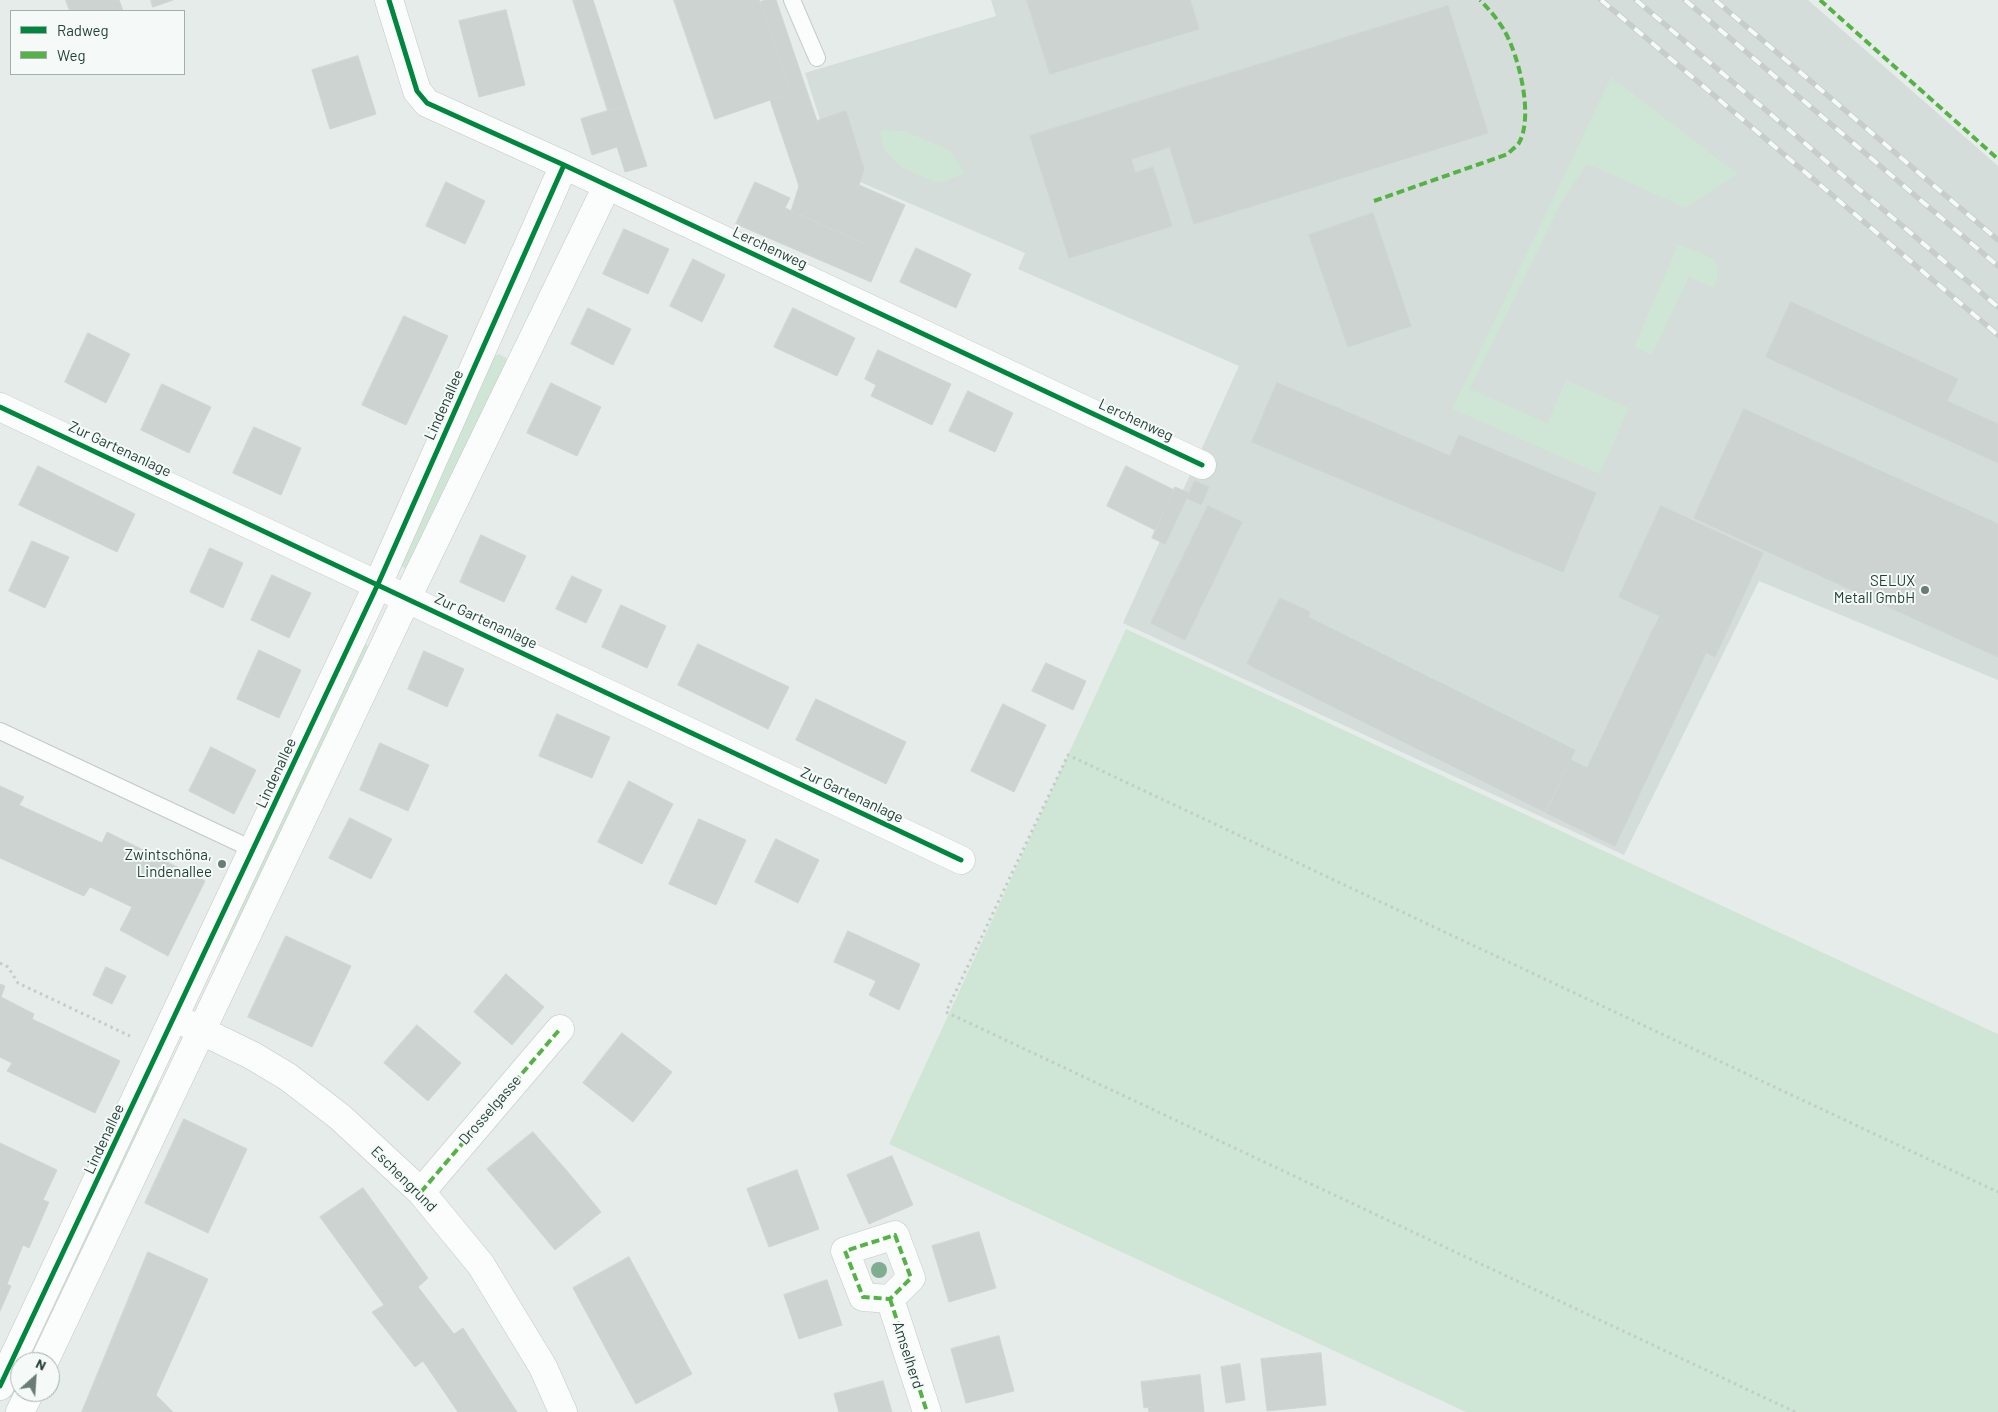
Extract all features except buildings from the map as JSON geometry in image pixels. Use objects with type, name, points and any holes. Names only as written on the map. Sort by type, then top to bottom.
[{"type":"street","name":"Lerchenweg","points":[[388,0],[417,91],[427,103],[564,165],[1202,465]]},
{"type":"street","name":"Lindenallee","points":[[0,1386],[101,1176],[159,1048],[378,584],[564,165]]},
{"type":"street","points":[[49,1352],[407,598],[607,186]]},
{"type":"street","name":"Zur Gartenanlage","points":[[0,407],[961,860]]},
{"type":"street","name":"Eschengrund","points":[[174,1017],[253,1056],[288,1077],[340,1117],[420,1192],[482,1265],[543,1367],[563,1412]]},
{"type":"street","name":"Drosselgasse","points":[[420,1192],[560,1029]]},
{"type":"street","name":"Amselherd","points":[[890,1298],[927,1412]]},
{"type":"lane","points":[[792,0],[817,58]]},
{"type":"lane","points":[[0,731],[254,850]]},
{"type":"path","points":[[1795,1412],[946,1012],[1068,754],[1998,1192]]},
{"type":"path","points":[[0,963],[8,967],[18,983],[159,1048]]},
{"type":"shaded area","points":[[991,0],[1808,0],[1998,166],[1998,680],[1759,581],[1624,855],[1123,623],[1239,366],[1018,269],[1025,253],[837,172],[805,73],[996,16]]},
{"type":"green space","points":[[1611,77],[1738,174],[1686,208],[1587,164],[1561,203],[1470,389],[1547,423],[1566,380],[1629,408],[1600,474],[1452,409]]},
{"type":"green space","points":[[880,130],[904,131],[950,150],[965,174],[937,183],[902,168],[884,150]]},
{"type":"green space","points":[[1678,245],[1711,258],[1716,263],[1718,277],[1714,288],[1689,277],[1652,355],[1634,347]]},
{"type":"green space","points":[[499,354],[506,358],[507,365],[412,562],[405,568],[398,564],[491,358]]},
{"type":"green space","points":[[1126,629],[1998,1034],[1998,1412],[1466,1412],[889,1144]]},
{"type":"green space","points":[[362,643],[366,644],[370,651],[225,954],[218,951]]},
{"type":"green space","points":[[153,1085],[158,1087],[160,1095],[40,1352],[23,1352],[146,1088]]},
{"type":"green space","points":[[10,1380],[10,1397],[7,1396],[6,1389]]},
{"type":"railway","points":[[1601,0],[1998,335]]},
{"type":"railway","points":[[1636,0],[1998,307]]},
{"type":"railway","points":[[1685,0],[1998,266]]},
{"type":"railway","points":[[1715,0],[1998,240]]},
{"type":"marked path","points":[[1374,201],[1508,154],[1519,143],[1525,118],[1525,102],[1515,55],[1504,30],[1480,0]]},
{"type":"marked path","points":[[1820,0],[1998,159]]},
{"type":"marked path","points":[[421,1192],[560,1029]]},
{"type":"marked path","points":[[895,1235],[911,1278],[890,1299],[863,1297],[845,1251],[895,1235]]},
{"type":"marked path","points":[[890,1299],[927,1412]]},
{"type":"cycle path","points":[[389,0],[417,91],[427,103],[564,165],[1202,465]]},
{"type":"cycle path","points":[[0,1386],[378,584],[564,165]]},
{"type":"cycle path","points":[[0,407],[961,860]]},
{"type":"place","name":"SELUX Metall GmbH","points":[[1925,590]]},
{"type":"place","name":"Zwintschöna, Lindenallee","points":[[222,864]]}]
